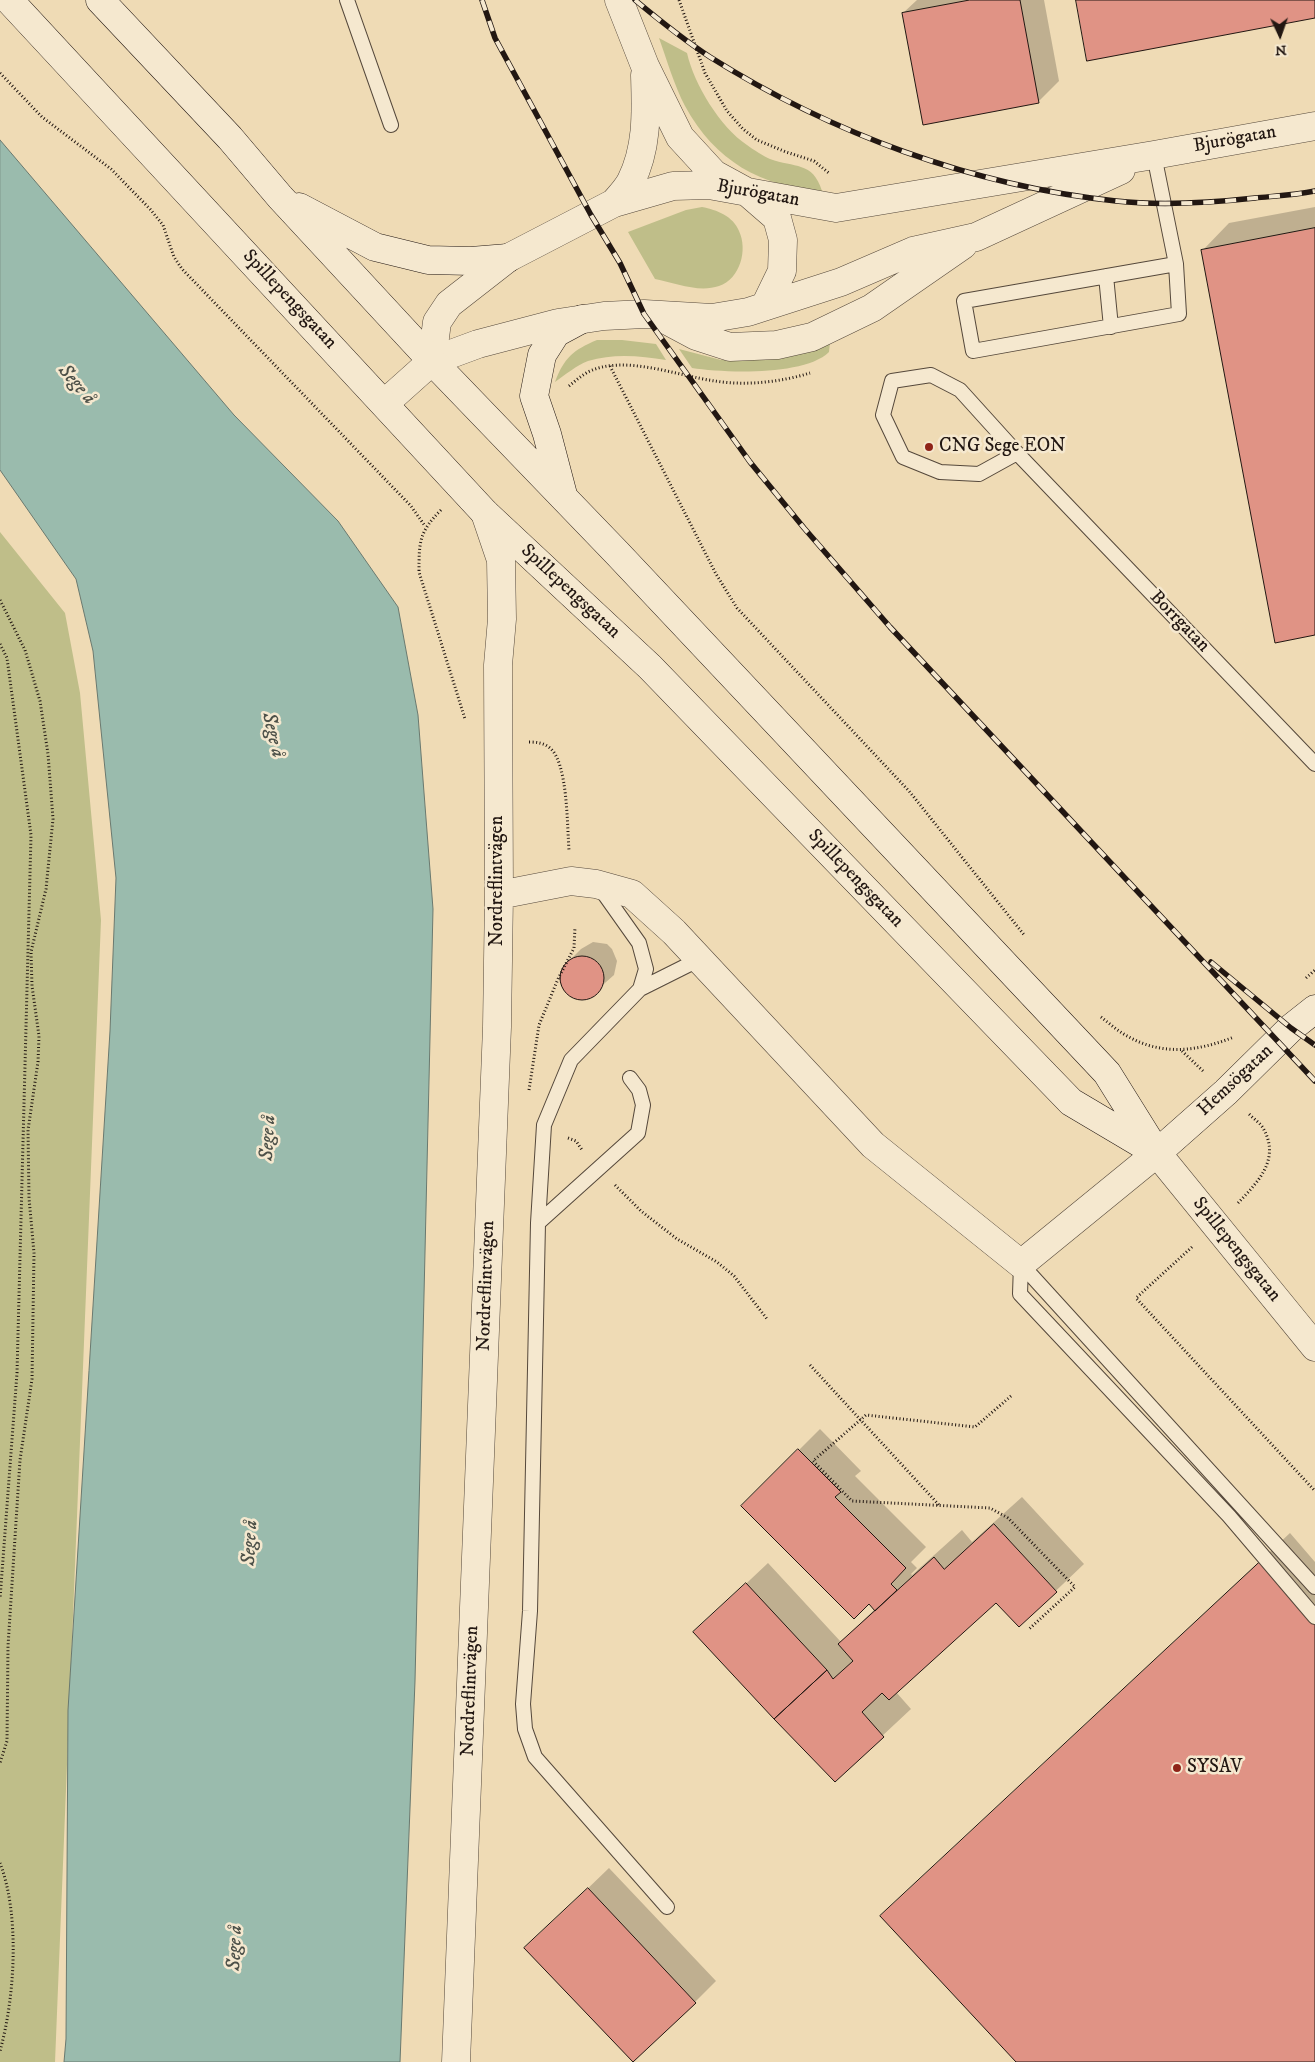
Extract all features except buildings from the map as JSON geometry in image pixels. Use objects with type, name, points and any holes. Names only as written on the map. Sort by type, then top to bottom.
[{"type":"street","name":"Spillepengsgatan","points":[[9,0],[385,403],[485,513],[650,667],[1070,1102],[1157,1153]]},
{"type":"street","name":"Spillepengsgatan","points":[[100,0],[230,138],[280,197],[432,361],[564,497],[1107,1073],[1157,1153],[1315,1347]]},
{"type":"street","points":[[619,0],[645,66],[680,137],[714,174],[746,192],[777,218],[783,240],[782,271],[765,306]]},
{"type":"street","points":[[614,203],[631,182],[646,128],[645,66]]},
{"type":"street","name":"Bjurögatan","points":[[432,361],[437,322],[449,304],[508,258],[614,203],[673,186],[709,185],[836,208],[1315,126]]},
{"type":"street","name":"Bjurögatan","points":[[656,315],[696,336],[730,347],[777,345],[812,337],[872,308],[976,237],[1154,155]]},
{"type":"street","points":[[280,197],[375,248],[428,260],[471,261],[508,258]]},
{"type":"street","name":"Bjurögatan","points":[[385,403],[432,361],[478,344],[517,333],[582,319],[644,314],[712,318],[748,312],[841,282],[914,251],[976,237]]},
{"type":"street","points":[[564,497],[547,434],[534,396],[542,355],[556,333],[582,319]]},
{"type":"street","name":"Nordreflintvägen","points":[[456,2062],[497,1027],[499,896],[498,665],[502,620],[501,560],[485,513]]},
{"type":"street","points":[[499,896],[571,881],[596,884],[632,894],[674,932],[700,959],[873,1145],[1020,1264]]},
{"type":"street","name":"Hemsögatan","points":[[1020,1264],[1157,1153],[1226,1092],[1291,1028],[1315,1009]]},
{"type":"lane","points":[[347,0],[391,125]]},
{"type":"lane","points":[[1154,155],[1176,264],[1179,314],[973,351],[964,300],[1176,264]]},
{"type":"lane","points":[[1106,276],[1111,327]]},
{"type":"lane","name":"Borrgatan","points":[[1017,453],[980,474],[940,472],[903,457],[883,414],[892,381],[931,375],[960,390],[1017,453],[1315,764]]},
{"type":"lane","points":[[596,884],[639,943],[646,969],[640,989]]},
{"type":"lane","points":[[667,1907],[535,1757],[525,1728],[523,1704],[531,1581],[538,1223],[544,1125],[571,1060],[640,989],[700,959]]},
{"type":"lane","points":[[538,1223],[638,1133],[643,1105],[639,1090],[630,1078]]},
{"type":"lane","points":[[1020,1264],[1315,1587]]},
{"type":"lane","points":[[1020,1264],[1020,1294],[1229,1516],[1315,1617]]},
{"type":"path","points":[[679,0],[704,73],[727,111],[743,129],[757,140],[814,161],[830,174],[832,180]]},
{"type":"path","points":[[0,73],[42,117],[111,169],[150,209],[163,225],[174,257],[182,269],[411,506],[425,526]]},
{"type":"path","points":[[610,366],[716,574],[737,608],[909,791],[1029,941]]},
{"type":"path","points":[[442,508],[425,526],[419,550],[419,572],[466,723]]},
{"type":"path","points":[[0,600],[25,650],[40,701],[48,754],[53,819],[46,889],[32,952],[32,986],[39,1036],[38,1062],[28,1130],[29,1198],[34,1253],[32,1379],[20,1460],[8,1646],[7,1741],[0,1762]]},
{"type":"path","points":[[0,644],[7,658],[30,835],[17,1373],[0,1600]]},
{"type":"path","points":[[526,741],[542,743],[552,749],[559,760],[563,773],[569,850]]},
{"type":"path","points":[[528,1099],[538,1025],[574,948],[575,927]]},
{"type":"path","points":[[1298,984],[1315,970]]},
{"type":"path","points":[[1098,1015],[1129,1037],[1151,1046],[1182,1050],[1211,1046],[1235,1037]]},
{"type":"path","points":[[563,1136],[576,1142],[585,1155],[641,1211],[677,1239],[717,1262],[734,1276],[767,1319]]},
{"type":"path","points":[[1136,1298],[1315,1491]]},
{"type":"path","points":[[810,1365],[939,1506]]},
{"type":"path","points":[[1011,1396],[976,1427],[866,1415],[813,1461],[852,1500],[990,1508],[1008,1518],[1075,1586],[1028,1630]]},
{"type":"path","points":[[0,1863],[7,1880],[13,1942],[12,1976],[6,2029],[0,2051]]},
{"type":"shaded area","points":[[659,38],[687,53],[690,65],[702,91],[718,116],[737,137],[770,159],[808,170],[818,181],[822,191],[779,184],[760,177],[742,168],[710,142],[681,98]]},
{"type":"shaded area","points":[[702,207],[724,214],[733,221],[739,231],[743,247],[737,271],[726,282],[711,288],[687,287],[655,279],[628,232],[686,210]]},
{"type":"shaded area","points":[[597,340],[622,340],[656,344],[666,360],[627,356],[598,358],[571,370],[555,382],[570,356],[582,347]]},
{"type":"shaded area","points":[[830,342],[829,352],[818,360],[784,369],[764,371],[724,371],[692,368],[679,349],[721,360],[758,360]]},
{"type":"shaded area","points":[[0,532],[65,613],[80,693],[101,920],[55,2062],[0,2062]]},
{"type":"water","name":"Sege å","points":[[0,140],[234,415],[338,521],[398,607],[418,715],[433,909],[415,1681],[400,2062],[64,2062],[66,2039],[68,1710],[110,1031],[116,878],[93,651],[76,579],[0,470]]},
{"type":"railway","points":[[482,0],[495,38],[591,215],[620,263],[644,314],[750,462],[804,528],[890,627],[1315,1081]]},
{"type":"railway","points":[[635,0],[710,57],[756,84],[854,132],[905,152],[957,169],[1009,183],[1062,194],[1133,203],[1203,202],[1315,191]]},
{"type":"railway","points":[[1211,962],[1291,1028],[1315,1045]]},
{"type":"place","name":"CNG Sege EON","points":[[929,447]]},
{"type":"place","name":"SYSAV","points":[[1177,1768]]}]
